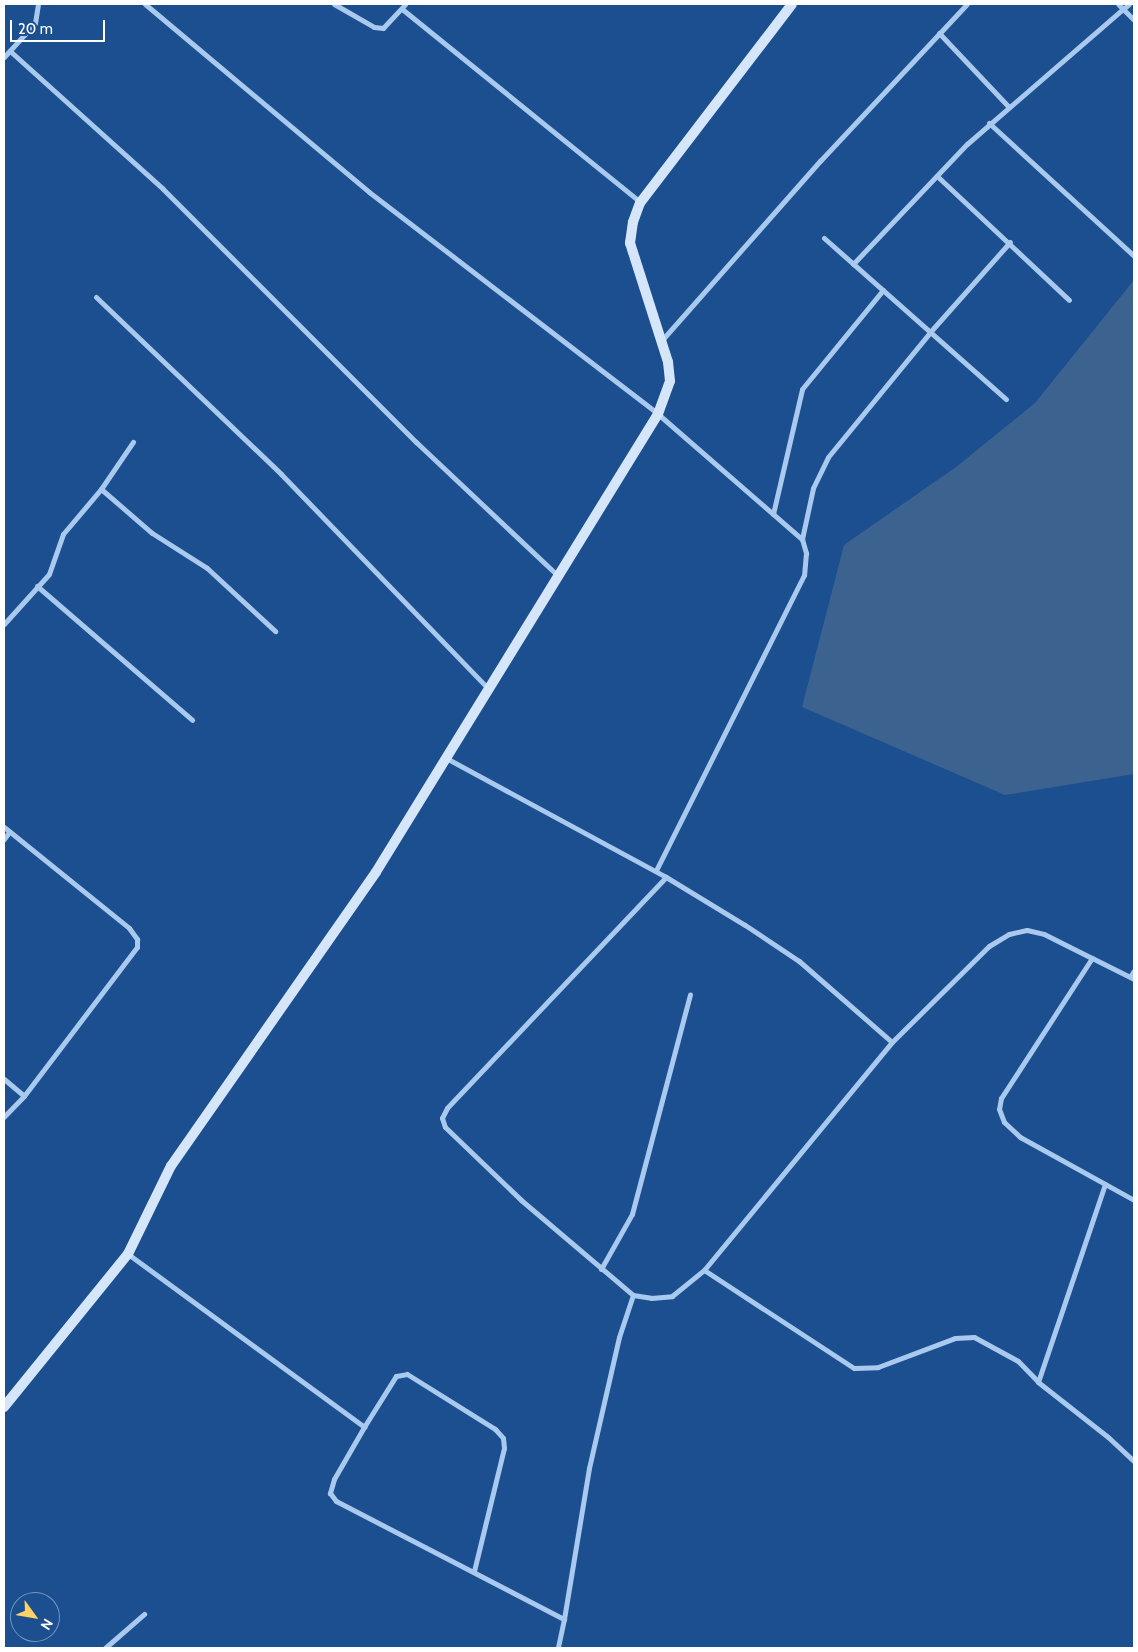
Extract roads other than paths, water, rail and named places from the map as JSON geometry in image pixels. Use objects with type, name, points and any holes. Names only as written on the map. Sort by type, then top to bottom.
[{"type":"street","points":[[4,57],[34,22],[38,4]]},
{"type":"street","points":[[145,4],[369,192],[658,414],[802,539]]},
{"type":"street","points":[[334,4],[374,27],[383,28],[403,6],[640,203]]},
{"type":"street","points":[[5,1404],[128,1254],[171,1166],[330,941],[446,758],[557,575],[658,414],[670,381],[661,340],[630,244],[633,222],[640,203],[792,4]]},
{"type":"street","points":[[661,340],[820,160],[967,4]]},
{"type":"street","points":[[1118,4],[1134,20]]},
{"type":"street","points":[[853,264],[989,123],[1129,4]]},
{"type":"street","points":[[939,33],[1008,106]]},
{"type":"street","points":[[10,51],[163,189],[416,442],[557,575]]},
{"type":"street","points":[[989,123],[1134,256]]},
{"type":"street","points":[[937,176],[1010,242],[1068,300]]},
{"type":"street","points":[[824,238],[931,330],[1006,398]]},
{"type":"street","points":[[656,871],[804,575],[806,554],[802,539],[813,488],[824,464],[931,330],[1010,242]]},
{"type":"street","points":[[773,514],[802,389],[883,290]]},
{"type":"street","points":[[96,297],[281,474],[488,688]]},
{"type":"street","points":[[4,624],[54,565],[63,534],[101,488],[133,442]]},
{"type":"street","points":[[101,488],[152,533],[208,568],[275,631]]},
{"type":"street","points":[[37,586],[192,720]]},
{"type":"street","points":[[446,758],[656,871],[799,961],[892,1042]]},
{"type":"street","points":[[4,827],[129,928],[138,938],[137,947],[24,1096],[4,1117]]},
{"type":"street","points":[[4,839],[9,832]]},
{"type":"street","points":[[666,877],[447,1108],[442,1118],[445,1127],[514,1193],[600,1269],[633,1295],[652,1298],[672,1296],[704,1270],[892,1042],[989,946],[1009,934],[1026,930],[1044,934],[1132,978]]},
{"type":"street","points":[[1092,958],[1001,1098],[999,1109],[1004,1122],[1020,1137],[1134,1200]]},
{"type":"street","points":[[600,1269],[632,1214],[690,995]]},
{"type":"street","points":[[4,1079],[24,1096]]},
{"type":"street","points":[[1038,1382],[1105,1184]]},
{"type":"street","points":[[128,1254],[364,1427]]},
{"type":"street","points":[[704,1270],[854,1368],[878,1367],[955,1338],[974,1338],[1018,1361],[1038,1382],[1108,1436],[1134,1461]]},
{"type":"street","points":[[558,1648],[589,1468],[619,1337],[633,1295]]},
{"type":"street","points":[[474,1571],[504,1448],[503,1438],[496,1429],[407,1374],[396,1376],[334,1479],[330,1493],[336,1501],[564,1619]]},
{"type":"street","points":[[105,1648],[144,1614]]},
{"type":"lane","points":[[1132,978],[1134,971]]},
{"type":"water","points":[[1134,280],[1134,774],[1005,795],[802,707],[844,545],[956,467],[1035,403]]}]
